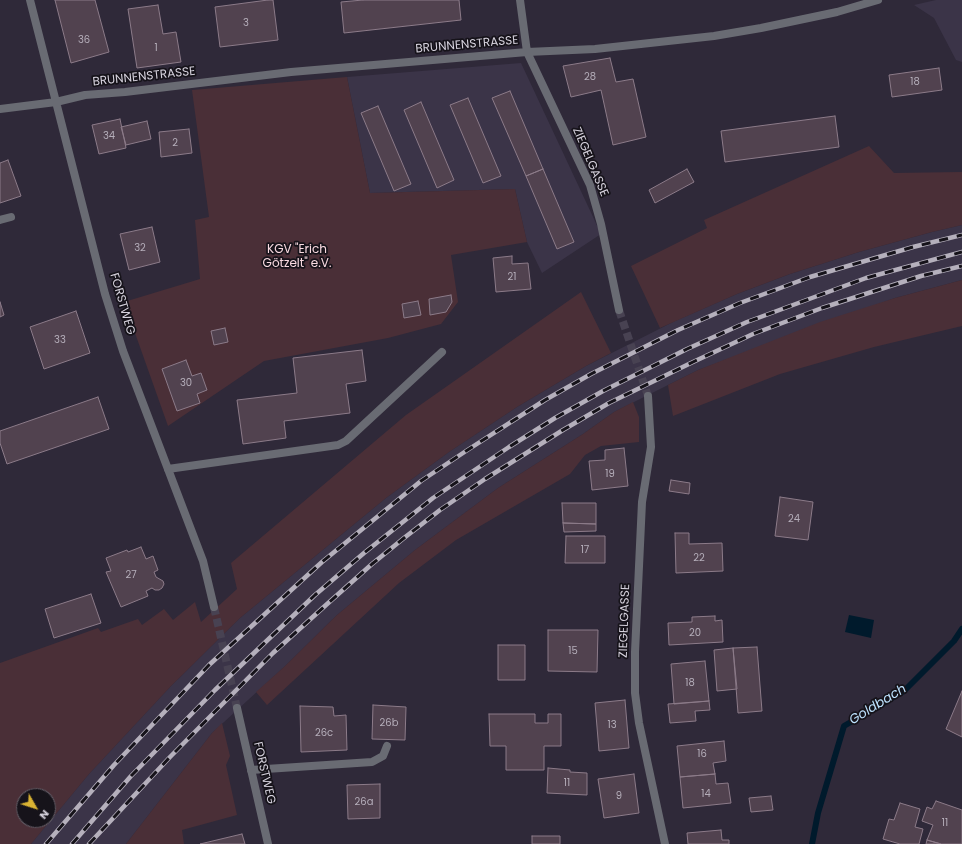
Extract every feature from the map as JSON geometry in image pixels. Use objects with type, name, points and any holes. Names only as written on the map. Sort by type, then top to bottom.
[{"type":"street","name":"FORSTWEG","points":[[30,0],[105,294],[123,351],[203,561],[214,607]]},
{"type":"street","name":"ZIEGELGASSE","points":[[520,0],[527,52],[590,185],[601,224],[619,310]]},
{"type":"street","name":"BRUNNENSTRASSE","points":[[0,109],[56,102],[85,95],[125,92],[291,72],[527,52],[595,49],[714,36],[837,12],[878,0]]},
{"type":"street","points":[[0,220],[11,217]]},
{"type":"street","points":[[168,469],[338,445],[346,441],[442,352]]},
{"type":"street","name":"ZIEGELGASSE","points":[[648,396],[651,447],[642,502],[635,652],[635,693],[639,723],[665,844]]},
{"type":"street","name":"FORSTWEG","points":[[237,708],[268,844]]},
{"type":"street","points":[[251,770],[372,762],[383,756],[387,746]]},
{"type":"shaded area","points":[[936,0],[962,0],[962,62],[956,60],[934,18],[914,5]]},
{"type":"shaded area","points":[[521,63],[601,234],[542,273],[527,242],[515,189],[370,193],[347,77]]},
{"type":"shaded area","points":[[962,225],[962,280],[895,298],[698,370],[614,412],[583,434],[498,488],[415,550],[337,615],[284,667],[212,733],[126,844],[31,844],[44,828],[56,828],[56,814],[89,774],[171,686],[240,618],[386,498],[449,452],[517,407],[586,366],[675,321],[737,294],[790,274],[859,252]]},
{"type":"green space","name":"KGV \"Erich Götzelt\" e.V.","points":[[347,77],[370,193],[515,189],[527,242],[451,255],[458,302],[441,324],[388,338],[264,361],[168,426],[124,302],[200,279],[195,220],[209,217],[192,90]]},
{"type":"green space","points":[[869,146],[894,173],[962,172],[962,225],[859,252],[790,274],[737,294],[660,328],[631,266],[707,228],[704,220]]},
{"type":"green space","points":[[962,280],[962,326],[874,347],[780,374],[673,416],[668,385],[698,370],[820,322],[895,298]]},
{"type":"green space","points":[[581,292],[611,353],[517,407],[449,452],[386,498],[240,618],[171,686],[89,774],[56,814],[56,788],[16,788],[16,828],[44,828],[31,844],[0,844],[0,663],[98,628],[101,632],[138,619],[142,625],[164,609],[173,620],[195,602],[201,622],[237,589],[231,563],[406,415]]},
{"type":"green space","points":[[633,402],[639,417],[639,442],[601,446],[585,455],[570,474],[456,540],[399,583],[267,705],[256,692],[337,615],[415,550],[498,488],[583,434],[614,412]]},
{"type":"green space","points":[[222,723],[230,756],[226,765],[237,815],[182,830],[184,844],[126,844],[212,733]]},
{"type":"water","points":[[849,615],[874,620],[871,638],[845,632]]},
{"type":"building","points":[[55,0],[95,0],[109,52],[71,63]]},
{"type":"building","points":[[273,0],[278,40],[220,47],[215,7]]},
{"type":"building","points":[[363,0],[459,0],[461,20],[344,33],[341,2]]},
{"type":"building","points":[[158,5],[163,34],[176,32],[181,62],[137,68],[128,9]]},
{"type":"building","points":[[610,58],[616,82],[633,79],[646,137],[613,145],[601,90],[571,97],[563,66]]},
{"type":"building","points":[[939,68],[942,90],[892,97],[889,75]]},
{"type":"building","points":[[510,91],[543,169],[526,176],[492,98]]},
{"type":"building","points":[[468,98],[501,176],[483,183],[450,105]]},
{"type":"building","points":[[421,102],[454,180],[437,188],[404,110]]},
{"type":"building","points":[[378,106],[411,184],[394,191],[361,113]]},
{"type":"building","points":[[835,116],[839,147],[725,162],[721,131]]},
{"type":"building","points":[[120,119],[126,148],[99,154],[92,125]]},
{"type":"building","points":[[147,121],[151,139],[126,145],[121,127]]},
{"type":"building","points":[[189,129],[192,153],[161,157],[159,132]]},
{"type":"building","points":[[8,160],[21,196],[0,203],[0,163]]},
{"type":"building","points":[[543,169],[574,242],[557,249],[526,176]]},
{"type":"building","points":[[687,169],[694,182],[655,203],[649,190]]},
{"type":"building","points":[[152,227],[160,262],[129,270],[120,234]]},
{"type":"building","points":[[512,256],[512,264],[528,263],[531,289],[496,292],[493,258]]},
{"type":"building","points":[[451,295],[452,302],[446,312],[430,315],[429,299]]},
{"type":"building","points":[[418,301],[421,315],[404,318],[402,304]]},
{"type":"building","points":[[0,302],[4,315],[0,317]]},
{"type":"building","points":[[76,311],[90,353],[44,369],[30,327]]},
{"type":"building","points":[[225,328],[228,342],[214,345],[211,331]]},
{"type":"building","points":[[362,350],[366,381],[346,384],[350,413],[284,421],[286,438],[243,444],[237,400],[297,393],[293,358]]},
{"type":"building","points":[[186,360],[192,376],[201,373],[207,390],[197,394],[200,403],[177,411],[162,369]]},
{"type":"building","points":[[98,397],[109,429],[7,464],[0,443],[0,431]]},
{"type":"building","points":[[624,448],[628,486],[592,490],[589,461],[605,460],[605,450]]},
{"type":"building","points":[[671,480],[690,483],[689,494],[669,491]]},
{"type":"building","points":[[780,497],[813,502],[808,540],[775,536]]},
{"type":"building","points":[[562,503],[596,503],[596,524],[563,523]]},
{"type":"building","points":[[563,523],[596,524],[596,531],[564,532]]},
{"type":"building","points":[[675,533],[689,533],[689,544],[722,543],[723,571],[676,573]]},
{"type":"building","points":[[566,536],[605,536],[605,563],[565,563]]},
{"type":"building","points":[[141,547],[146,559],[153,556],[158,570],[154,572],[156,577],[163,581],[164,584],[159,590],[152,588],[146,591],[148,596],[121,607],[106,572],[111,571],[106,558],[127,550],[128,552]]},
{"type":"building","points":[[91,594],[101,623],[54,638],[45,609]]},
{"type":"building","points":[[715,616],[715,621],[722,620],[723,642],[669,645],[668,623],[692,622],[692,617]]},
{"type":"building","points":[[548,630],[598,630],[597,672],[548,671]]},
{"type":"building","points":[[498,645],[525,645],[525,680],[498,680]]},
{"type":"building","points":[[757,647],[762,711],[738,713],[733,648]]},
{"type":"building","points":[[733,648],[737,689],[717,691],[714,650]]},
{"type":"building","points":[[705,661],[709,701],[674,704],[671,664]]},
{"type":"building","points":[[962,691],[962,737],[946,729]]},
{"type":"building","points":[[625,700],[629,748],[599,751],[595,703]]},
{"type":"building","points":[[709,701],[710,710],[695,711],[696,721],[670,723],[668,704]]},
{"type":"building","points":[[373,705],[406,707],[405,740],[372,739]]},
{"type":"building","points":[[300,706],[333,707],[334,716],[346,715],[347,750],[301,752]]},
{"type":"building","points":[[489,714],[535,714],[535,723],[548,723],[548,714],[561,714],[561,746],[544,746],[544,770],[506,770],[506,746],[490,746]]},
{"type":"building","points":[[724,741],[726,761],[713,763],[715,774],[680,777],[677,746]]},
{"type":"building","points":[[548,768],[587,773],[587,795],[547,793]]},
{"type":"building","points":[[634,774],[639,813],[604,818],[598,779]]},
{"type":"building","points":[[715,774],[716,784],[728,783],[731,803],[683,808],[680,777]]},
{"type":"building","points":[[380,784],[380,818],[348,819],[347,785]]},
{"type":"building","points":[[771,796],[773,810],[751,812],[749,798]]},
{"type":"building","points":[[936,801],[962,810],[962,844],[941,844],[927,840],[933,825],[922,821],[927,807],[932,809]]},
{"type":"building","points":[[900,803],[920,809],[915,827],[923,829],[919,844],[900,844],[883,839],[889,819],[894,820]]},
{"type":"building","points":[[721,830],[722,840],[729,840],[729,844],[688,844],[687,833]]},
{"type":"building","points":[[242,834],[245,844],[200,844]]},
{"type":"building","points":[[532,836],[560,836],[560,844],[532,844]]},
{"type":"building","points":[[927,840],[941,844],[926,844]]},
{"type":"waterway","name":"Goldbach","points":[[812,844],[818,813],[844,726],[904,691],[954,641],[962,629]]},
{"type":"tunnel","points":[[619,310],[648,396]]},
{"type":"tunnel","points":[[214,607],[237,708]]},
{"type":"railway","points":[[46,844],[114,765],[209,665],[322,562],[421,481],[466,451],[545,400],[591,374],[678,330],[740,303],[810,277],[913,247],[962,235]]},
{"type":"railway","points":[[72,844],[131,776],[215,690],[315,595],[364,553],[433,498],[509,447],[555,418],[603,391],[687,349],[747,322],[866,278],[962,252]]},
{"type":"railway","points":[[89,844],[170,757],[273,653],[372,564],[440,510],[485,479],[609,403],[753,334],[822,308],[921,276],[962,266]]}]
